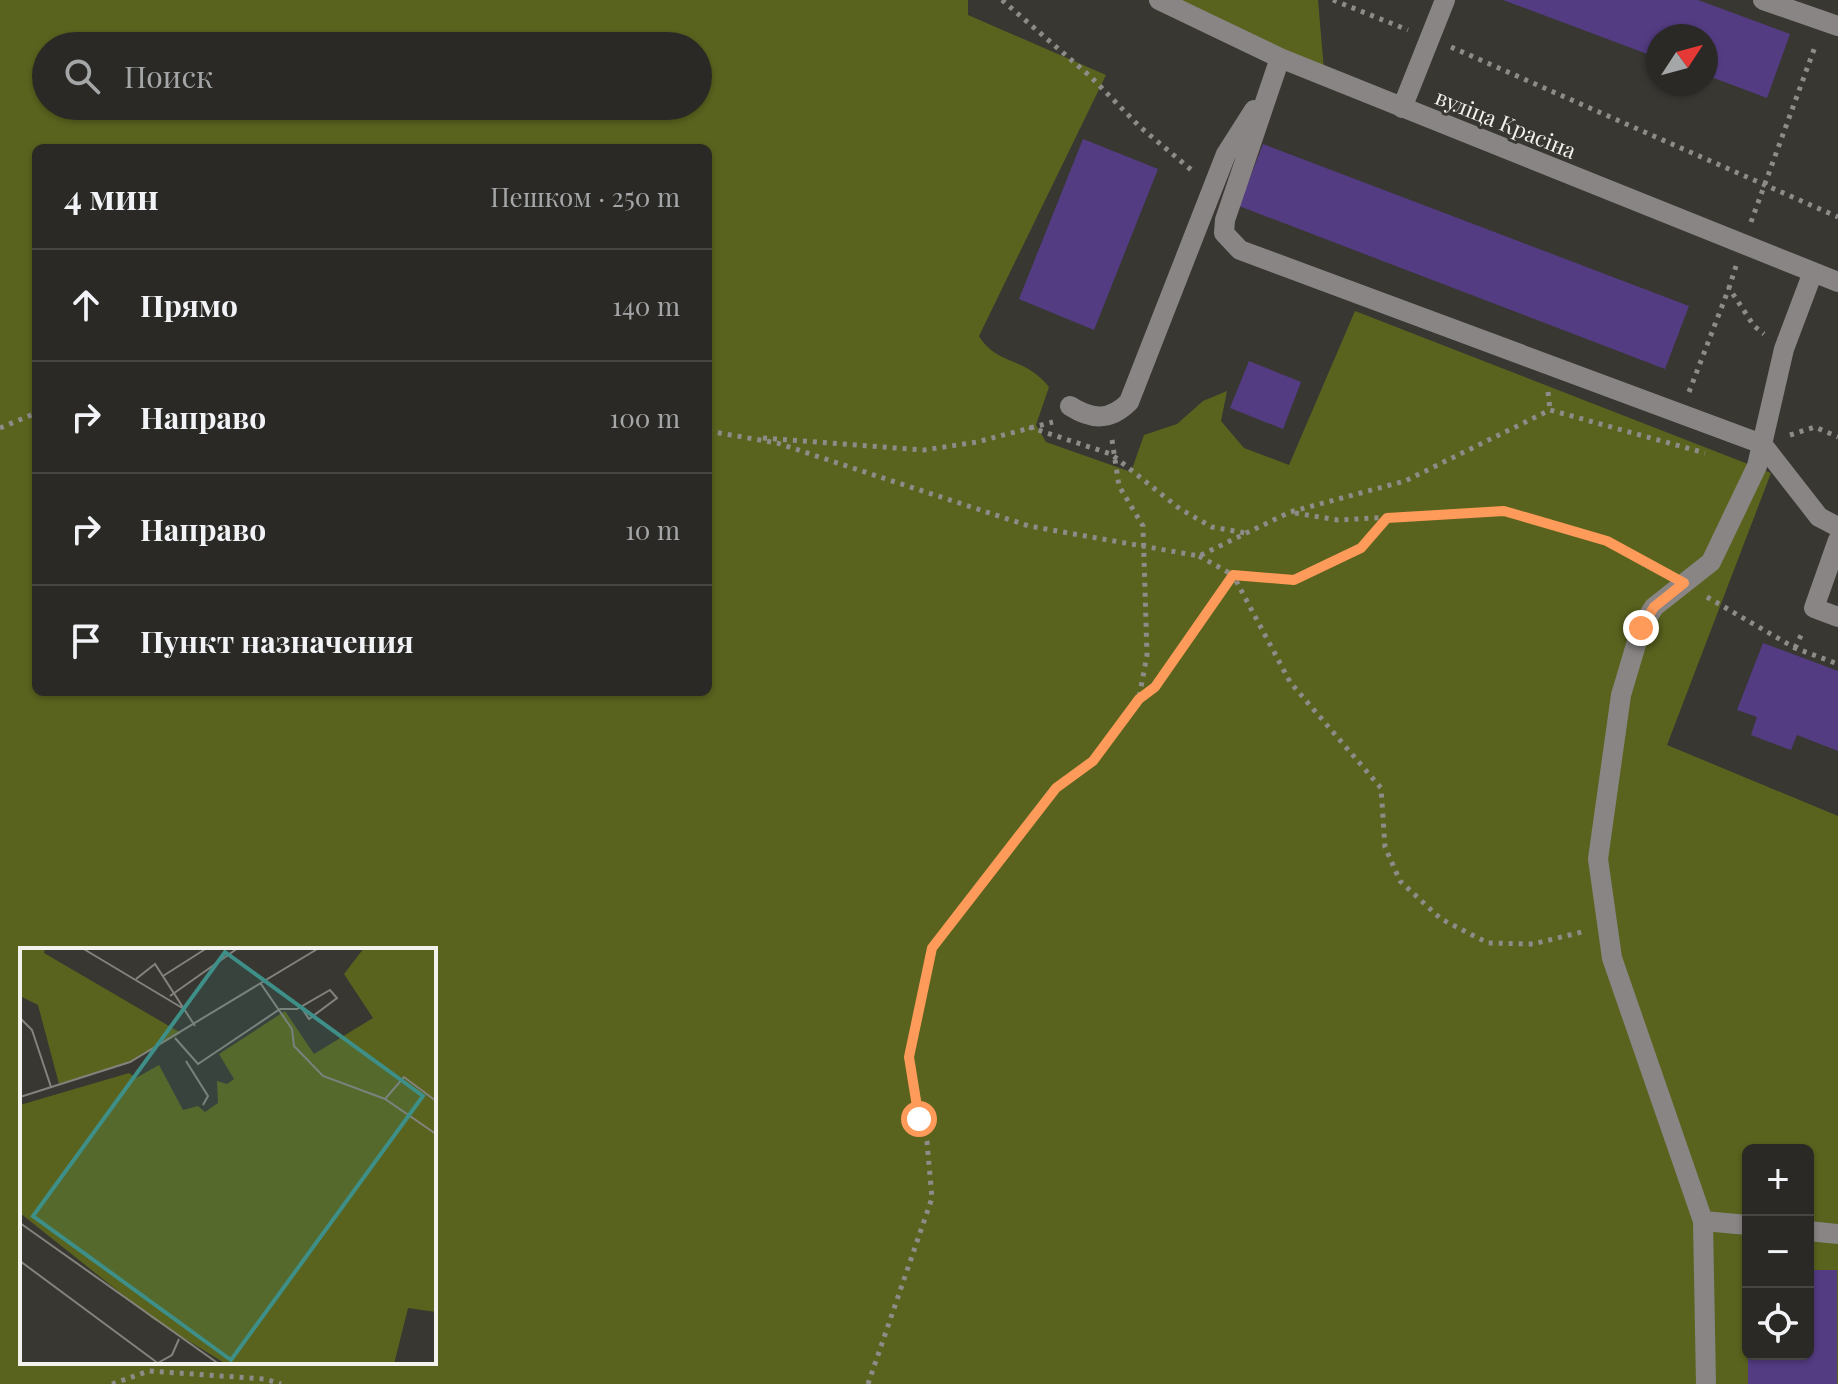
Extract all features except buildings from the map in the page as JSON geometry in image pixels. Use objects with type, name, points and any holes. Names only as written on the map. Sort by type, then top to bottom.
[{"type":"street","name":"вуліца Красіна","points":[[1159,0],[1280,58],[1838,282]]},
{"type":"street","points":[[1763,0],[1831,24]]},
{"type":"street","points":[[1402,108],[1444,2]]},
{"type":"street","points":[[1280,58],[1225,220],[1224,233],[1240,250],[1762,444],[1819,517],[1838,527]]},
{"type":"street","points":[[1070,406],[1085,415],[1099,417],[1115,415],[1129,402],[1226,154],[1270,86]]},
{"type":"street","points":[[1706,1384],[1703,1221],[1612,958],[1598,859],[1621,695],[1641,628],[1654,607],[1711,562],[1757,466],[1784,349],[1813,272]]},
{"type":"street","points":[[1838,540],[1814,608],[1838,617]]},
{"type":"street","points":[[1703,1221],[1742,1224]]},
{"type":"street","points":[[1814,1232],[1838,1234]]},
{"type":"path","points":[[1002,0],[1091,77],[1139,126],[1194,172],[1209,195]]},
{"type":"path","points":[[1333,0],[1430,39],[1838,217]]},
{"type":"path","points":[[1680,415],[1729,288],[1762,185],[1831,24]]},
{"type":"path","points":[[1729,288],[1754,326],[1784,349]]},
{"type":"path","points":[[1199,556],[1290,512],[1405,481],[1550,410],[1713,455]]},
{"type":"path","points":[[0,428],[32,415]]},
{"type":"path","points":[[746,437],[924,450],[977,442],[1028,427],[1099,417]]},
{"type":"path","points":[[1028,427],[1111,454],[1180,509],[1212,527],[1247,533]]},
{"type":"path","points":[[1762,444],[1815,427],[1838,437]]},
{"type":"path","points":[[712,432],[777,443],[1029,526],[1199,556],[1233,575],[1294,580],[1361,548],[1387,518]]},
{"type":"path","points":[[1111,443],[1119,486],[1143,526],[1147,655],[1139,699]]},
{"type":"path","points":[[1290,512],[1338,520],[1504,511],[1607,541],[1795,648],[1838,664]]},
{"type":"path","points":[[868,1384],[932,1198],[927,1142],[919,1119],[909,1057],[932,948],[1056,788],[1093,761],[1139,699],[1155,687],[1233,575]]},
{"type":"path","points":[[1233,575],[1290,682],[1381,788],[1385,847],[1400,881],[1441,919],[1488,943],[1533,944],[1607,925]]},
{"type":"path","points":[[112,1384],[149,1371],[265,1379],[281,1384]]},
{"type":"green space","points":[[0,0],[968,0],[968,15],[1106,75],[979,336],[994,352],[1030,370],[1049,387],[1036,425],[1046,442],[1131,472],[1144,435],[1177,424],[1203,401],[1227,391],[1221,421],[1244,448],[1289,465],[1355,311],[1771,473],[1667,745],[1838,816],[1838,1384],[0,1384]]},
{"type":"green space","points":[[1175,0],[1318,0],[1324,70]]},
{"type":"route","points":[[919,1119],[909,1057],[932,948],[1056,788],[1093,761],[1139,699],[1155,687],[1233,575],[1294,580],[1361,548],[1387,518],[1504,511],[1607,541],[1684,583],[1654,607],[1641,628]]}]
